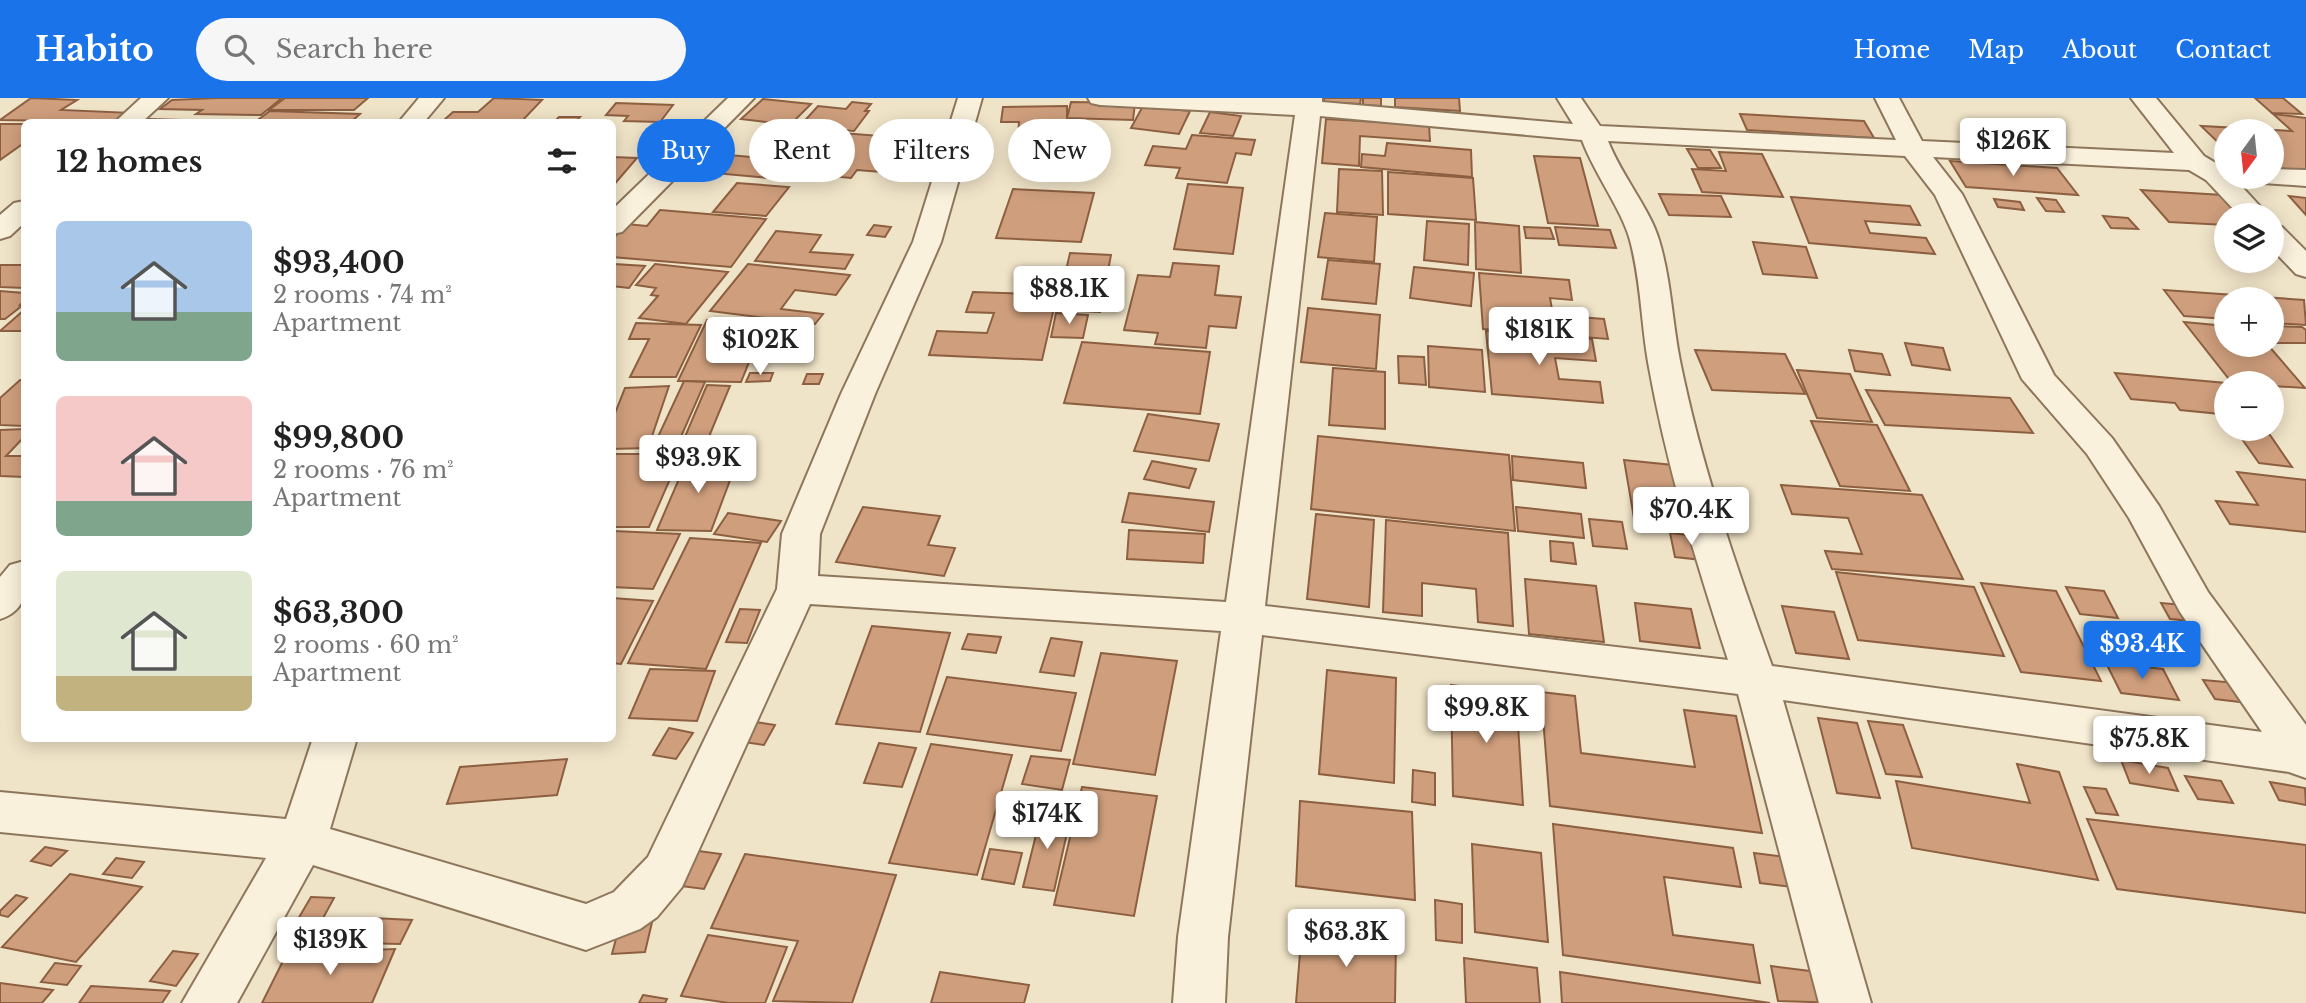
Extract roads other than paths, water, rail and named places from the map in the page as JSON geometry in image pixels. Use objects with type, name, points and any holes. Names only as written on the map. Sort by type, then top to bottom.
[{"type":"street","points":[[131,119],[156,98]]},
{"type":"street","points":[[414,119],[432,98]]},
{"type":"street","points":[[616,222],[742,98]]},
{"type":"street","points":[[0,812],[302,841],[586,927],[616,919],[639,904],[665,872],[797,589],[802,534],[858,394],[927,242],[970,98]]},
{"type":"street","points":[[1100,98],[1310,103],[1592,133],[1912,147],[2212,170]]},
{"type":"street","points":[[1569,98],[1592,133],[1604,165],[1644,237],[1656,288],[1664,360],[1705,532],[1756,680],[1845,1003]]},
{"type":"street","points":[[1887,98],[1912,147],[1948,194],[2039,379],[2100,446],[2146,515],[2194,602],[2305,757]]},
{"type":"street","points":[[2143,98],[2243,203]]},
{"type":"street","points":[[1199,1003],[1203,937],[1310,103]]},
{"type":"street","points":[[2284,177],[2306,178]]},
{"type":"street","points":[[0,199],[21,201]]},
{"type":"street","points":[[0,230],[21,212]]},
{"type":"street","points":[[2284,245],[2306,268]]},
{"type":"street","points":[[0,604],[21,579]]},
{"type":"street","points":[[797,589],[1245,618],[1756,680],[2305,757]]},
{"type":"street","points":[[208,1003],[302,841],[334,742]]}]
